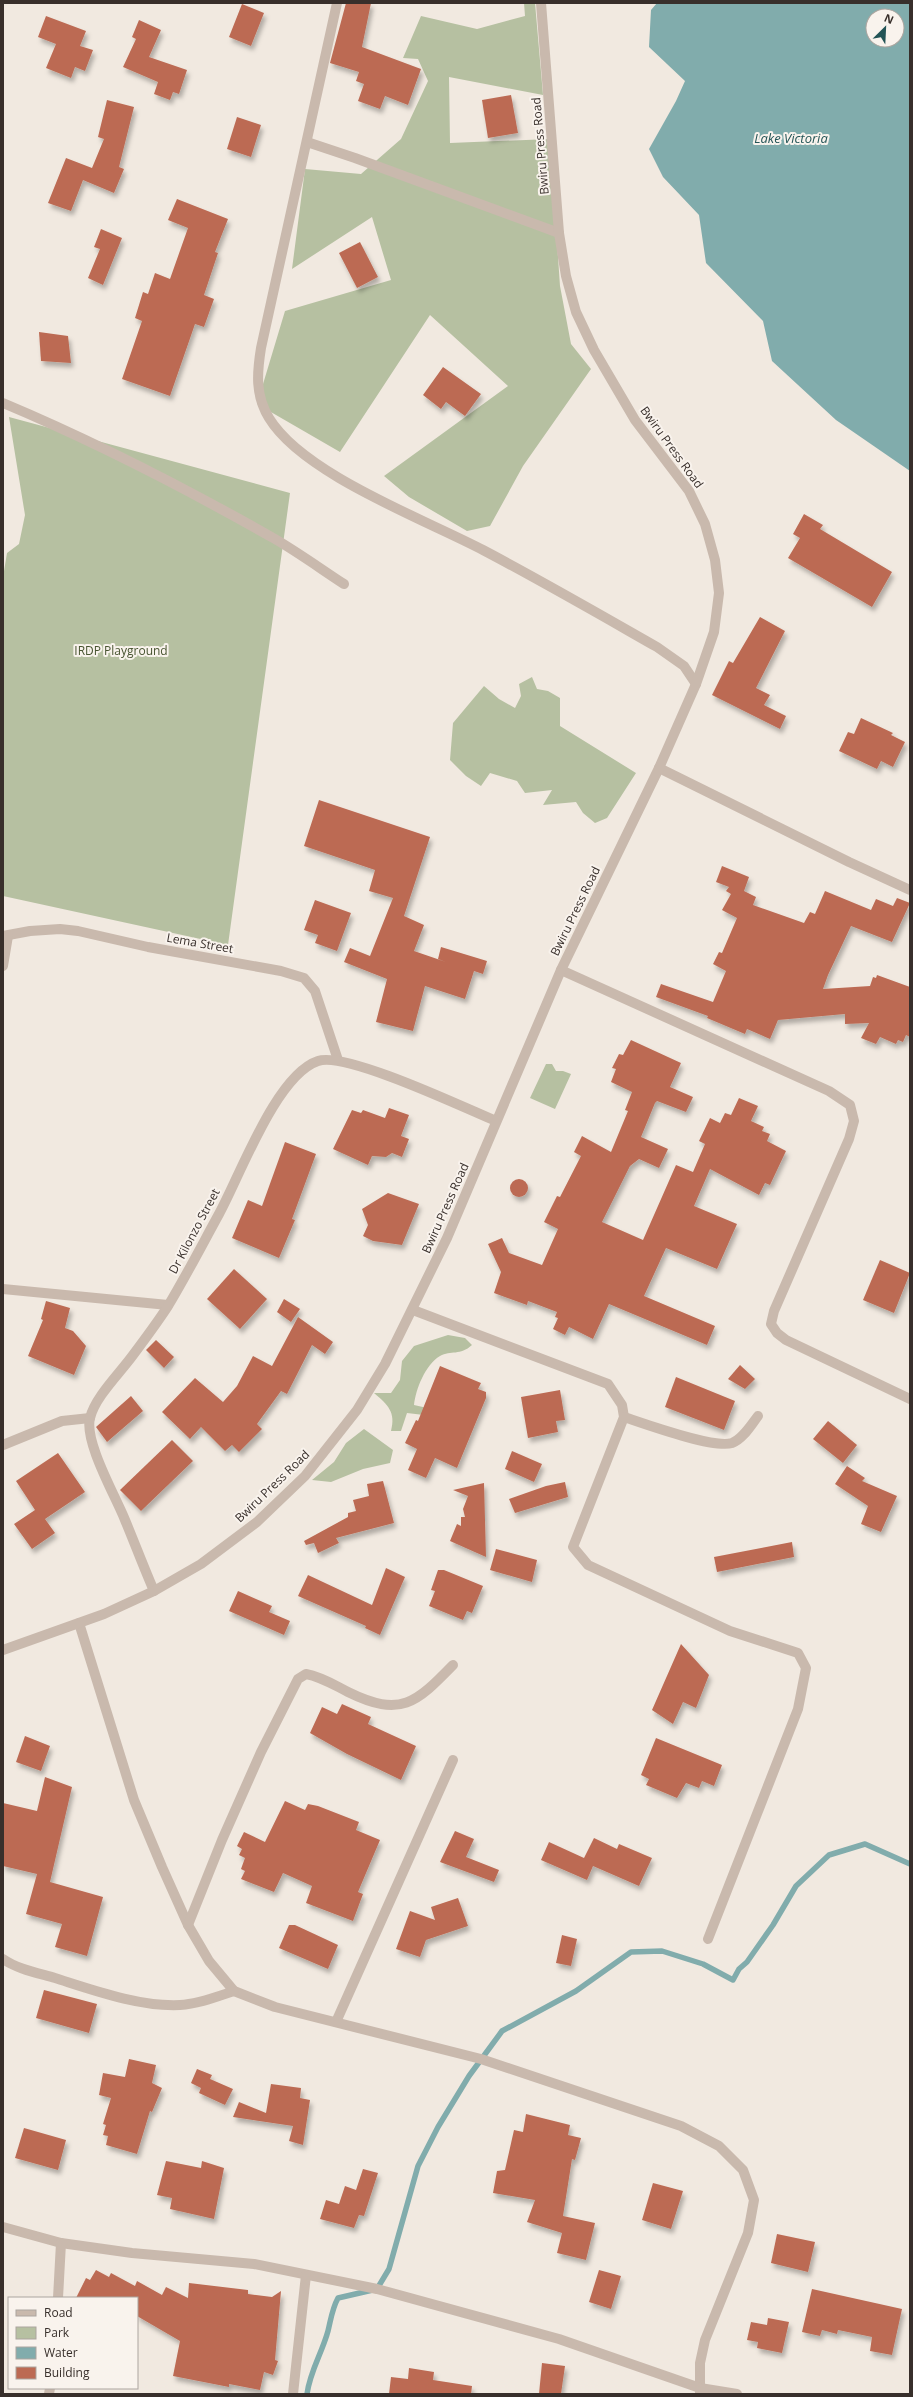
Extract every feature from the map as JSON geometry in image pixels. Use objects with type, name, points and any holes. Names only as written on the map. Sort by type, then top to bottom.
[{"type":"street","points":[[337,3],[261,348],[257,374],[259,396],[269,418],[285,438],[316,465],[388,504],[482,550],[658,647],[684,666],[696,684]]},
{"type":"street","name":"Bwiru Press Road","points":[[3,1650],[79,1623],[154,1591],[201,1564],[257,1522],[305,1476],[357,1410],[385,1364],[413,1310],[447,1238],[561,970],[659,768],[696,684],[714,632],[719,593],[715,560],[705,524],[689,492],[635,420],[594,350],[574,305],[566,276],[559,233],[541,3]]},
{"type":"street","points":[[307,142],[370,163],[559,233]]},
{"type":"street","points":[[3,403],[85,438],[118,455],[277,540],[344,584]]},
{"type":"street","points":[[659,768],[849,862],[910,890]]},
{"type":"street","name":"Lema Street","points":[[5,936],[30,931],[60,929],[78,931],[148,947],[266,968],[304,978],[315,991],[338,1060]]},
{"type":"street","points":[[3,966],[5,936]]},
{"type":"street","points":[[561,970],[829,1091],[850,1105],[854,1121],[849,1139],[774,1311],[771,1324],[777,1333],[786,1340],[910,1399]]},
{"type":"street","name":"Dr Kilonzo Street","points":[[90,1418],[107,1387],[168,1306],[220,1211],[271,1110],[288,1084],[318,1060],[338,1060],[363,1067],[496,1121]]},
{"type":"street","points":[[3,1289],[168,1306]]},
{"type":"street","points":[[413,1310],[608,1384],[622,1405],[624,1417],[573,1547],[588,1565],[730,1631],[798,1653],[806,1668],[798,1709],[708,1939]]},
{"type":"street","points":[[624,1417],[692,1438],[724,1445],[734,1442],[742,1436],[758,1416]]},
{"type":"street","points":[[3,1445],[62,1421],[90,1418],[90,1431],[100,1464],[120,1506],[154,1591]]},
{"type":"street","points":[[79,1623],[134,1800],[188,1925],[209,1961],[234,1991],[275,2007],[481,2059],[681,2126],[720,2146],[743,2170],[754,2200],[748,2233],[706,2340],[700,2363],[700,2391]]},
{"type":"street","points":[[188,1925],[222,1840],[261,1752],[298,1679],[306,1674],[319,1676],[375,1704],[390,1706],[409,1703],[428,1690],[453,1664]]},
{"type":"street","points":[[336,2022],[454,1760]]},
{"type":"street","points":[[3,1959],[40,1974],[107,1994],[162,2004],[180,2005],[201,2002],[234,1991]]},
{"type":"street","points":[[3,2227],[61,2243],[132,2253],[240,2262],[377,2289],[495,2320],[559,2339],[700,2391],[737,2394]]},
{"type":"street","points":[[58,2297],[61,2243]]},
{"type":"street","points":[[293,2394],[306,2275]]},
{"type":"green space","points":[[524,3],[535,3],[543,95],[449,77],[450,143],[550,139],[560,286],[571,344],[591,369],[523,466],[490,526],[467,531],[409,497],[384,476],[508,386],[430,315],[340,452],[257,404],[285,311],[391,280],[372,217],[292,269],[305,169],[361,174],[401,139],[428,81],[418,59],[403,58],[421,16],[477,29],[525,16]]},
{"type":"green space","name":"IRDP Playground","points":[[9,417],[290,493],[228,945],[3,896],[3,577],[7,553],[19,544],[25,515]]},
{"type":"green space","points":[[532,677],[537,689],[548,691],[560,698],[560,726],[636,773],[607,818],[595,823],[583,813],[576,802],[543,805],[552,790],[525,793],[517,781],[490,773],[481,786],[466,776],[450,760],[453,723],[484,686],[499,699],[515,708],[521,696],[519,684]]},
{"type":"green space","points":[[546,1064],[552,1064],[556,1071],[563,1071],[571,1074],[555,1109],[530,1098]]},
{"type":"green space","points":[[448,1335],[465,1338],[472,1345],[460,1352],[444,1354],[430,1365],[419,1385],[414,1405],[445,1412],[424,1415],[407,1413],[401,1431],[391,1431],[392,1414],[390,1409],[374,1393],[391,1393],[400,1380],[402,1361],[414,1346]]},
{"type":"green space","points":[[364,1429],[393,1450],[390,1463],[363,1469],[331,1482],[312,1480],[334,1462],[346,1443]]},
{"type":"water","name":"Lake Victoria","points":[[657,3],[910,3],[910,471],[836,420],[772,361],[763,321],[706,263],[699,215],[663,177],[649,149],[676,101],[685,81],[649,47],[651,10]]},
{"type":"building","points":[[346,3],[371,3],[362,47],[421,69],[408,105],[385,96],[380,109],[358,101],[364,84],[356,81],[359,72],[330,63]]},
{"type":"building","points":[[242,4],[264,13],[251,46],[229,37]]},
{"type":"building","points":[[46,16],[86,31],[80,46],[93,50],[85,71],[75,67],[71,78],[46,68],[56,44],[38,37]]},
{"type":"building","points":[[139,20],[161,30],[149,57],[187,70],[179,94],[173,92],[170,100],[154,94],[158,82],[123,67],[136,39],[132,37]]},
{"type":"building","points":[[511,95],[518,133],[488,138],[482,100]]},
{"type":"building","points":[[107,100],[134,107],[119,167],[124,169],[114,193],[83,180],[71,211],[48,203],[66,158],[92,168],[104,139],[98,137]]},
{"type":"building","points":[[237,117],[261,125],[251,157],[227,149]]},
{"type":"building","points":[[177,199],[228,219],[215,252],[218,253],[204,295],[214,299],[204,327],[195,324],[170,396],[122,379],[142,321],[135,318],[143,292],[148,294],[155,273],[170,279],[188,228],[168,220]]},
{"type":"building","points":[[101,229],[122,238],[103,285],[88,278],[100,249],[94,247]]},
{"type":"building","points":[[360,242],[378,277],[357,288],[339,253]]},
{"type":"building","points":[[39,332],[68,336],[71,363],[41,361]]},
{"type":"building","points":[[443,367],[481,394],[465,416],[446,402],[441,409],[423,395]]},
{"type":"building","points":[[804,514],[823,525],[820,529],[892,572],[872,607],[788,558],[800,538],[793,534]]},
{"type":"building","points":[[760,617],[785,631],[756,688],[770,695],[764,705],[786,716],[780,729],[712,695],[729,661],[733,663]]},
{"type":"building","points":[[861,718],[893,733],[891,735],[905,742],[893,767],[881,761],[877,769],[839,751],[848,732],[854,734]]},
{"type":"building","points":[[319,800],[430,837],[404,916],[424,925],[414,951],[446,962],[438,959],[441,947],[487,961],[483,974],[474,971],[465,999],[425,986],[413,1031],[376,1022],[387,979],[344,962],[350,948],[370,956],[393,898],[369,891],[375,870],[304,846]]},
{"type":"building","points":[[722,866],[749,877],[744,891],[756,897],[753,905],[804,923],[810,912],[815,914],[825,891],[871,910],[876,899],[893,906],[897,898],[910,903],[892,942],[851,926],[823,989],[870,986],[873,977],[876,978],[877,975],[910,987],[910,1037],[906,1035],[903,1042],[898,1040],[896,1044],[880,1037],[876,1044],[861,1038],[869,1023],[845,1024],[845,1014],[778,1020],[770,1039],[747,1029],[745,1034],[707,1018],[708,1016],[656,997],[661,984],[713,1002],[726,971],[713,964],[719,952],[722,953],[737,918],[722,910],[731,894],[726,891],[729,887],[716,882]]},
{"type":"building","points":[[315,900],[351,913],[337,951],[315,943],[318,935],[304,930]]},
{"type":"building","points":[[631,1040],[681,1063],[670,1087],[693,1097],[686,1112],[657,1101],[655,1103],[641,1137],[668,1149],[659,1168],[639,1159],[630,1166],[602,1222],[643,1240],[676,1165],[693,1172],[705,1144],[699,1141],[710,1118],[720,1123],[725,1113],[731,1115],[739,1098],[758,1106],[751,1121],[764,1127],[762,1131],[770,1134],[767,1141],[786,1151],[770,1185],[765,1183],[759,1195],[710,1169],[694,1206],[737,1224],[717,1269],[666,1248],[644,1296],[715,1326],[707,1345],[609,1304],[593,1339],[569,1327],[565,1335],[553,1329],[558,1318],[555,1317],[557,1312],[528,1301],[527,1305],[494,1293],[501,1272],[488,1244],[502,1238],[509,1253],[542,1265],[558,1229],[544,1222],[557,1196],[560,1197],[581,1156],[574,1152],[582,1136],[611,1152],[628,1111],[625,1110],[632,1092],[611,1082],[616,1069],[612,1068],[619,1054],[623,1055]]},
{"type":"building","points":[[389,1108],[409,1115],[401,1136],[409,1139],[402,1157],[392,1153],[386,1157],[372,1156],[368,1165],[333,1149],[352,1110],[361,1113],[363,1110],[385,1118]]},
{"type":"building","points":[[285,1142],[316,1154],[292,1219],[295,1220],[279,1258],[232,1238],[248,1200],[262,1206]]},
{"type":"building","points":[[515,1179],[523,1179],[528,1184],[526,1195],[523,1197],[515,1197],[510,1192],[510,1184]]},
{"type":"building","points":[[388,1193],[419,1204],[402,1245],[373,1241],[363,1236],[368,1225],[362,1209]]},
{"type":"building","points":[[880,1260],[910,1273],[894,1313],[863,1300]]},
{"type":"building","points":[[234,1269],[267,1299],[240,1329],[207,1299]]},
{"type":"building","points":[[284,1299],[300,1309],[291,1322],[277,1312]]},
{"type":"building","points":[[46,1301],[70,1308],[65,1328],[73,1331],[86,1346],[74,1375],[28,1356],[43,1320],[41,1319]]},
{"type":"building","points":[[298,1317],[333,1342],[325,1354],[312,1345],[287,1394],[281,1391],[257,1424],[262,1429],[239,1452],[232,1445],[225,1451],[201,1427],[190,1439],[162,1412],[195,1378],[223,1402],[237,1386],[253,1356],[272,1366]]},
{"type":"building","points":[[156,1340],[174,1357],[164,1368],[146,1350]]},
{"type":"building","points":[[740,1365],[755,1379],[745,1389],[728,1379]]},
{"type":"building","points":[[440,1366],[481,1383],[478,1389],[486,1392],[486,1398],[457,1468],[435,1458],[426,1478],[408,1470],[417,1449],[405,1443],[416,1420],[418,1421]]},
{"type":"building","points":[[676,1377],[735,1401],[724,1430],[665,1407]]},
{"type":"building","points":[[560,1390],[565,1420],[556,1421],[558,1432],[528,1438],[521,1397]]},
{"type":"building","points":[[131,1396],[143,1411],[107,1442],[96,1427]]},
{"type":"building","points":[[828,1421],[857,1445],[843,1463],[813,1439]]},
{"type":"building","points":[[172,1440],[193,1461],[141,1511],[120,1490]]},
{"type":"building","points":[[512,1451],[542,1464],[534,1482],[505,1469]]},
{"type":"building","points":[[58,1453],[85,1492],[45,1519],[55,1533],[32,1549],[14,1524],[35,1510],[16,1481]]},
{"type":"building","points":[[847,1466],[865,1478],[862,1481],[897,1496],[881,1532],[861,1524],[868,1506],[835,1484]]},
{"type":"building","points":[[383,1481],[394,1523],[336,1538],[339,1543],[318,1553],[314,1543],[306,1545],[304,1541],[348,1517],[348,1513],[356,1511],[353,1500],[369,1496],[367,1484]]},
{"type":"building","points":[[565,1482],[568,1497],[515,1513],[509,1499],[546,1486]]},
{"type":"building","points":[[484,1483],[486,1557],[450,1541],[457,1524],[461,1526],[461,1517],[465,1517],[463,1509],[468,1496],[453,1490]]},
{"type":"building","points":[[792,1542],[794,1557],[717,1572],[714,1557]]},
{"type":"building","points":[[496,1549],[537,1560],[532,1582],[490,1570]]},
{"type":"building","points":[[386,1568],[405,1577],[380,1635],[365,1628],[366,1626],[298,1596],[308,1575],[372,1605]]},
{"type":"building","points":[[438,1570],[444,1570],[483,1586],[472,1613],[467,1611],[463,1620],[429,1606],[435,1591],[431,1590]]},
{"type":"building","points":[[238,1591],[272,1606],[269,1612],[290,1621],[284,1635],[229,1611]]},
{"type":"building","points":[[681,1644],[709,1675],[696,1708],[683,1702],[673,1724],[652,1710]]},
{"type":"building","points":[[342,1704],[371,1717],[368,1724],[416,1746],[401,1780],[347,1754],[310,1733],[322,1707],[337,1714]]},
{"type":"building","points":[[25,1736],[50,1746],[41,1771],[16,1762]]},
{"type":"building","points":[[656,1738],[722,1765],[714,1786],[702,1781],[699,1788],[686,1783],[677,1798],[646,1785],[649,1779],[641,1775]]},
{"type":"building","points":[[45,1777],[72,1787],[50,1882],[103,1897],[87,1956],[55,1947],[62,1924],[26,1914],[37,1874],[3,1866],[3,1803],[37,1811]]},
{"type":"building","points":[[285,1801],[305,1810],[308,1804],[318,1806],[359,1822],[356,1830],[380,1840],[358,1892],[363,1894],[353,1921],[306,1903],[312,1886],[283,1873],[274,1892],[241,1879],[245,1871],[241,1869],[245,1858],[239,1855],[242,1849],[237,1846],[244,1832],[265,1842]]},
{"type":"building","points":[[455,1831],[474,1839],[466,1857],[499,1870],[494,1882],[440,1862]]},
{"type":"building","points":[[594,1838],[617,1849],[619,1844],[652,1858],[639,1886],[593,1866],[587,1880],[541,1860],[549,1842],[584,1858]]},
{"type":"building","points":[[458,1898],[468,1926],[426,1940],[420,1957],[396,1949],[410,1911],[435,1920],[431,1907]]},
{"type":"building","points":[[289,1925],[295,1925],[338,1945],[328,1969],[279,1948]]},
{"type":"building","points":[[562,1935],[577,1939],[571,1966],[556,1963]]},
{"type":"building","points":[[44,1990],[97,2004],[89,2033],[36,2018]]},
{"type":"building","points":[[129,2059],[156,2065],[152,2083],[162,2088],[152,2112],[150,2111],[137,2154],[106,2145],[108,2136],[103,2135],[106,2125],[103,2124],[111,2098],[99,2095],[103,2073],[125,2077]]},
{"type":"building","points":[[197,2069],[212,2075],[210,2079],[233,2089],[225,2105],[199,2093],[201,2088],[191,2083]]},
{"type":"building","points":[[271,2084],[301,2088],[300,2098],[310,2100],[303,2145],[289,2141],[293,2126],[233,2117],[239,2102],[266,2113]]},
{"type":"building","points":[[526,2114],[570,2125],[568,2135],[581,2138],[575,2160],[572,2159],[563,2216],[595,2223],[586,2260],[557,2253],[562,2233],[527,2222],[535,2200],[493,2193],[497,2171],[505,2170],[514,2130],[523,2132]]},
{"type":"building","points":[[24,2128],[66,2140],[58,2170],[15,2158]]},
{"type":"building","points":[[166,2161],[201,2168],[202,2161],[224,2168],[214,2219],[170,2209],[172,2198],[157,2195]]},
{"type":"building","points":[[363,2169],[378,2173],[364,2216],[359,2215],[354,2228],[320,2219],[326,2200],[339,2204],[345,2186],[356,2190]]},
{"type":"building","points":[[653,2183],[683,2191],[671,2229],[642,2220]]},
{"type":"building","points":[[777,2234],[815,2242],[808,2272],[771,2263]]},
{"type":"building","points":[[96,2270],[109,2277],[111,2273],[135,2286],[137,2281],[162,2295],[166,2287],[188,2298],[189,2283],[248,2290],[248,2294],[272,2297],[281,2291],[275,2360],[278,2361],[273,2375],[264,2372],[260,2390],[229,2384],[229,2387],[173,2376],[180,2341],[138,2317],[138,2297],[76,2297],[86,2278],[90,2280]]},
{"type":"building","points":[[599,2270],[621,2276],[611,2309],[589,2302]]},
{"type":"building","points":[[812,2289],[902,2309],[892,2355],[870,2351],[872,2337],[838,2330],[837,2334],[822,2330],[820,2336],[802,2332]]},
{"type":"building","points":[[768,2318],[789,2322],[782,2353],[757,2348],[758,2342],[747,2340],[751,2322],[767,2325]]},
{"type":"building","points":[[542,2363],[565,2366],[561,2394],[539,2394]]},
{"type":"building","points":[[409,2368],[434,2372],[433,2380],[472,2386],[471,2394],[389,2394],[391,2377],[408,2379]]},
{"type":"waterway","points":[[307,2394],[338,2298],[377,2289],[389,2269],[418,2166],[438,2127],[469,2076],[502,2031],[576,1991],[631,1952],[662,1951],[703,1964],[733,1980],[739,1969],[747,1962],[773,1925],[796,1886],[829,1855],[865,1844],[910,1864]]}]
